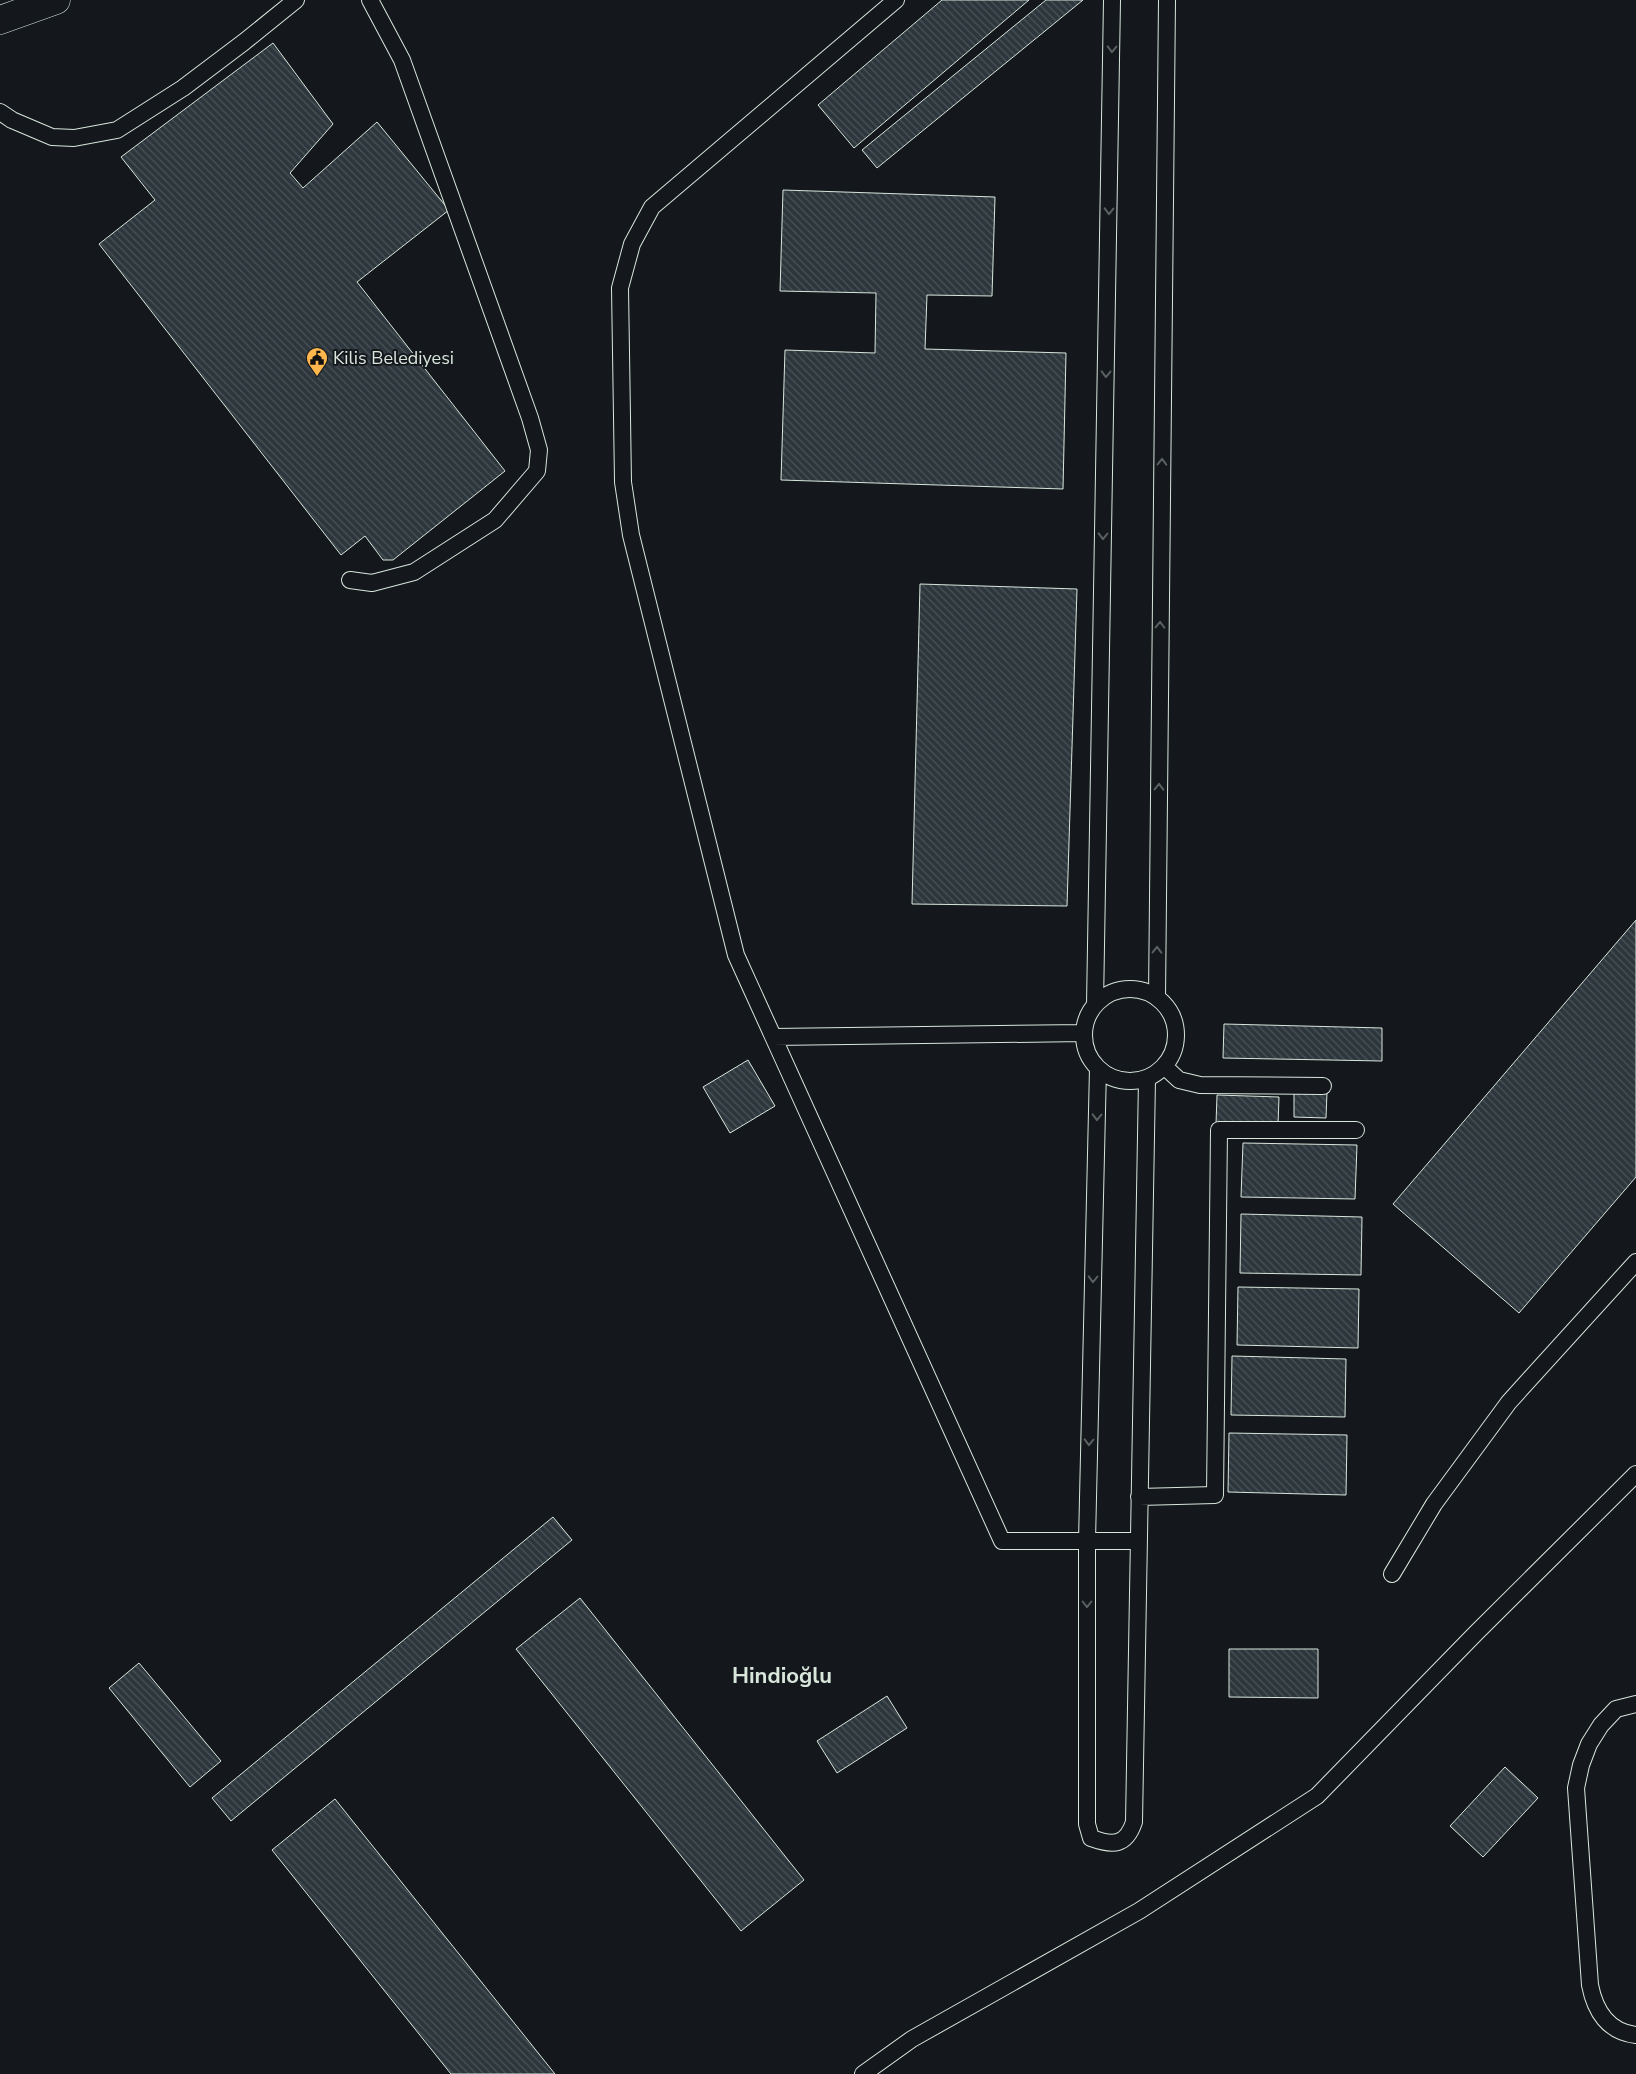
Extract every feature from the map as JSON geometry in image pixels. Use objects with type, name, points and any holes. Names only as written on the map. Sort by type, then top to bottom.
[{"type":"street","points":[[0,20],[56,0]]},
{"type":"lane","points":[[0,112],[12,120],[52,137],[74,138],[117,130],[183,88],[296,0]]},
{"type":"lane","points":[[350,580],[372,583],[414,572],[495,520],[537,472],[539,450],[530,418],[402,60],[370,0]]},
{"type":"lane","points":[[896,0],[652,207],[632,244],[620,288],[623,482],[631,535],[736,955],[1002,1542],[1139,1541]]},
{"type":"lane","points":[[1095,1005],[1112,0]]},
{"type":"lane","points":[[1157,998],[1167,0]]},
{"type":"lane","points":[[1121,990],[1136,990],[1151,994],[1157,998],[1172,1015],[1176,1030],[1175,1045],[1164,1066],[1160,1071],[1147,1079],[1132,1082],[1116,1080],[1103,1073],[1092,1062],[1086,1048],[1084,1033],[1087,1018],[1095,1005],[1107,996],[1121,990]]},
{"type":"lane","points":[[773,1037],[1084,1033]]},
{"type":"lane","points":[[1164,1066],[1179,1080],[1200,1085],[1323,1086]]},
{"type":"lane","points":[[1098,1068],[1087,1541],[1087,1824],[1092,1838],[1102,1842],[1117,1843],[1129,1836],[1134,1822],[1147,1079]]},
{"type":"lane","points":[[1139,1497],[1215,1496],[1219,1130],[1356,1130]]},
{"type":"lane","points":[[1392,1574],[1434,1504],[1509,1402],[1636,1262]]},
{"type":"lane","points":[[863,2074],[912,2039],[1139,1911],[1317,1796],[1476,1633],[1636,1474]]},
{"type":"lane","points":[[1636,1704],[1616,1709],[1601,1726],[1589,1744],[1580,1765],[1576,1788],[1590,1985],[1593,2002],[1602,2017],[1612,2027],[1625,2034],[1636,2035]]},
{"type":"building","points":[[942,0],[1029,0],[854,148],[818,105]]},
{"type":"building","points":[[1046,0],[1083,0],[877,168],[862,150]]},
{"type":"building","name":"Kilis Belediyesi","points":[[273,43],[333,124],[290,173],[303,188],[377,122],[449,210],[357,282],[505,471],[393,560],[383,560],[365,536],[341,555],[99,244],[155,200],[121,157]]},
{"type":"building","points":[[783,190],[995,197],[992,296],[927,295],[925,349],[1066,353],[1063,489],[781,480],[785,350],[875,353],[876,293],[780,291]]},
{"type":"building","points":[[920,584],[1077,589],[1067,906],[912,904]]},
{"type":"building","points":[[1636,920],[1636,1177],[1519,1313],[1393,1204]]},
{"type":"building","points":[[1224,1024],[1382,1028],[1382,1061],[1223,1058]]},
{"type":"building","points":[[748,1060],[775,1106],[730,1133],[703,1087]]},
{"type":"building","points":[[1294,1091],[1327,1092],[1326,1118],[1294,1117]]},
{"type":"building","points":[[1217,1095],[1279,1097],[1278,1125],[1216,1124]]},
{"type":"building","points":[[1243,1143],[1357,1145],[1355,1199],[1241,1197]]},
{"type":"building","points":[[1241,1214],[1362,1217],[1361,1275],[1240,1273]]},
{"type":"building","points":[[1238,1287],[1359,1289],[1358,1348],[1237,1345]]},
{"type":"building","points":[[1232,1356],[1346,1359],[1345,1417],[1231,1415]]},
{"type":"building","points":[[1229,1433],[1347,1435],[1346,1495],[1228,1492]]},
{"type":"building","points":[[553,1517],[572,1540],[231,1821],[212,1798]]},
{"type":"building","points":[[580,1598],[804,1880],[741,1931],[516,1649]]},
{"type":"building","points":[[1229,1649],[1318,1649],[1318,1698],[1229,1697]]},
{"type":"building","points":[[139,1663],[221,1761],[190,1787],[109,1688]]},
{"type":"building","points":[[887,1696],[907,1728],[837,1773],[817,1741]]},
{"type":"building","points":[[1505,1767],[1538,1798],[1483,1857],[1450,1826]]},
{"type":"building","points":[[335,1799],[555,2074],[451,2074],[272,1850]]},
{"type":"place","name":"Kilis Belediyesi","points":[[317,377]]},
{"type":"district","name":"Hindioğlu","points":[[782,1675]]}]
